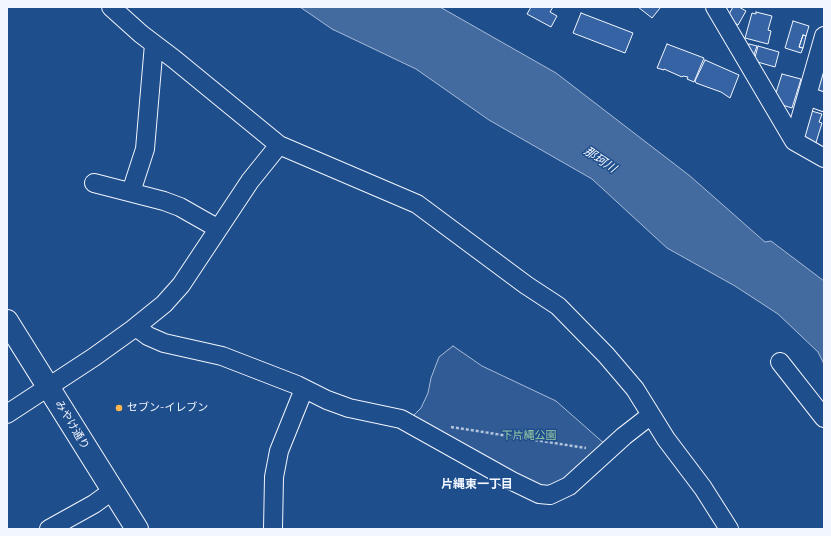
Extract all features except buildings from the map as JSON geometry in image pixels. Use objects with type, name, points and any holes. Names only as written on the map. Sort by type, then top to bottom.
[{"type":"highway","name":"みやけ通り","points":[[7,321],[137,529]]},
{"type":"street","points":[[111,7],[278,145],[412,201],[564,312],[626,378],[673,450],[703,488],[729,529]]},
{"type":"street","points":[[715,7],[794,141],[824,158]]},
{"type":"street","points":[[794,141],[824,36]]},
{"type":"street","points":[[131,192],[145,149],[154,44]]},
{"type":"street","points":[[807,96],[824,102]]},
{"type":"street","points":[[7,414],[136,327],[164,304],[181,285],[217,228],[250,181],[278,145]]},
{"type":"street","points":[[94,183],[131,192],[180,207],[217,228]]},
{"type":"street","points":[[136,327],[148,336],[164,343],[222,356],[349,408],[402,419],[512,481],[539,494],[550,495],[569,486],[606,452],[651,415]]},
{"type":"street","points":[[780,362],[824,418]]},
{"type":"street","points":[[273,529],[272,508],[274,477],[279,451],[304,389]]},
{"type":"street","points":[[49,529],[94,504],[112,491]]},
{"type":"path","points":[[444,426],[606,452]]},
{"type":"shaded area","name":"下片縄公園","points":[[453,346],[482,366],[556,401],[606,445],[563,482],[545,487],[523,482],[411,418],[421,408],[428,393],[431,378],[439,357]]},
{"type":"water","name":"那珂川","points":[[300,7],[440,7],[556,73],[690,176],[765,242],[771,241],[824,281],[824,364],[818,352],[778,314],[735,286],[667,248],[592,179],[489,120],[416,69],[332,29]]},
{"type":"place","name":"セブン-イレブン","points":[[119,408]]},
{"type":"district","name":"片縄東一丁目","points":[[477,484]]}]
